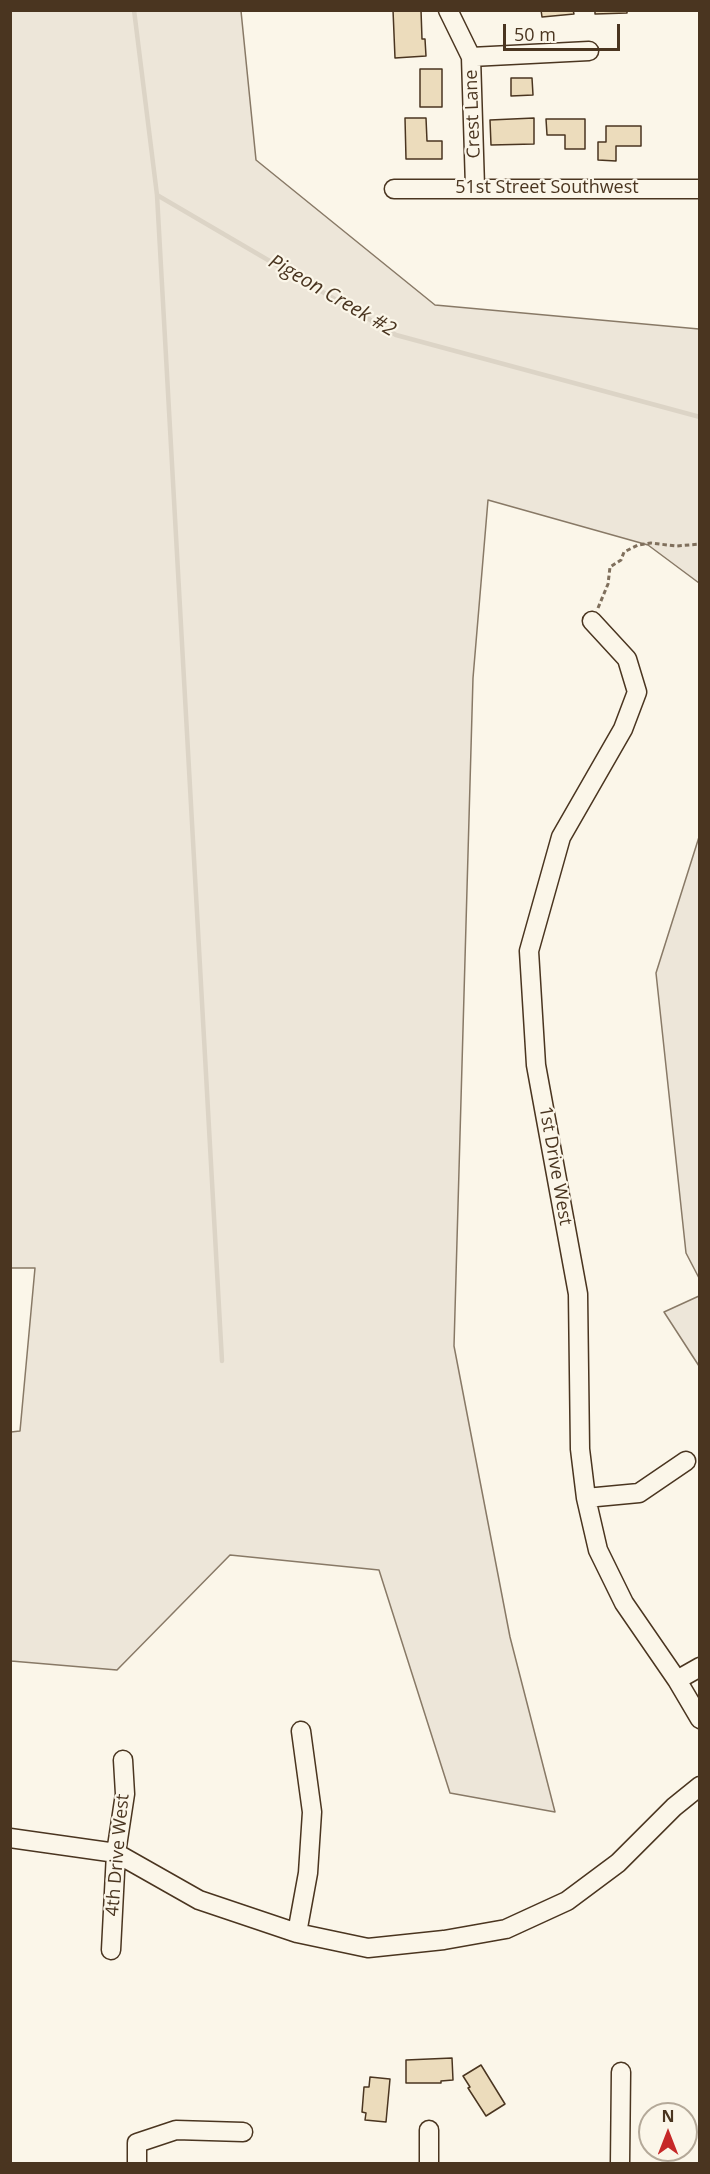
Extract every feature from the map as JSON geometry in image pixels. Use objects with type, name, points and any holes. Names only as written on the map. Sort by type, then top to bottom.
[{"type":"street","name":"Crest Lane","points":[[448,10],[471,57],[475,187]]},
{"type":"street","points":[[471,57],[589,51]]},
{"type":"street","name":"51st Street Southwest","points":[[394,189],[475,187],[699,189]]},
{"type":"street","name":"1st Drive West","points":[[592,621],[627,659],[637,692],[623,729],[561,837],[529,951],[536,1065],[578,1294],[580,1449],[586,1498],[598,1550],[624,1603],[677,1680],[699,1719]]},
{"type":"street","points":[[586,1498],[639,1492],[687,1461]]},
{"type":"street","points":[[677,1680],[699,1667]]},
{"type":"street","points":[[297,1933],[308,1873],[312,1812],[301,1731]]},
{"type":"street","name":"4th Drive West","points":[[111,1950],[116,1853],[125,1794],[123,1760]]},
{"type":"street","points":[[10,1838],[116,1853],[199,1900],[297,1933],[368,1948],[444,1940],[506,1929],[567,1901],[618,1863],[674,1807],[699,1786]]},
{"type":"street","points":[[620,2163],[621,2072]]},
{"type":"street","points":[[137,2163],[137,2143],[176,2130],[243,2132]]},
{"type":"street","points":[[429,2130],[429,2163]]},
{"type":"path","points":[[592,621],[608,584],[610,567],[621,560],[624,552],[638,545],[651,543],[670,546],[699,544]]},
{"type":"shaded area","points":[[11,10],[241,11],[256,160],[435,305],[699,329],[699,583],[648,545],[488,500],[473,678],[454,1346],[510,1637],[555,1812],[450,1793],[379,1570],[230,1555],[117,1670],[11,1661],[11,1432],[20,1431],[35,1268],[10,1268]]},
{"type":"shaded area","points":[[699,837],[699,1278],[686,1253],[656,973]]},
{"type":"shaded area","points":[[699,1296],[699,1366],[664,1312]]},
{"type":"building","points":[[393,10],[421,10],[422,39],[425,39],[426,56],[395,58]]},
{"type":"building","points":[[541,10],[573,10],[574,14],[542,17]]},
{"type":"building","points":[[595,10],[627,10],[627,13],[595,14]]},
{"type":"building","points":[[420,69],[442,69],[442,107],[420,107]]},
{"type":"building","points":[[511,78],[532,78],[533,95],[511,96]]},
{"type":"building","points":[[405,118],[426,118],[427,141],[442,141],[442,159],[406,159]]},
{"type":"building","points":[[534,118],[534,144],[491,145],[490,120]]},
{"type":"building","points":[[546,119],[585,119],[585,149],[565,149],[565,135],[547,135]]},
{"type":"building","points":[[606,126],[641,126],[641,146],[616,146],[616,161],[598,160],[598,142],[606,142]]},
{"type":"building","points":[[452,2058],[453,2080],[441,2081],[441,2083],[406,2083],[406,2060]]},
{"type":"building","points":[[481,2065],[505,2104],[486,2116],[463,2076]]},
{"type":"building","points":[[370,2077],[390,2079],[386,2122],[365,2120],[366,2113],[362,2112],[364,2087],[369,2087]]},
{"type":"waterway","points":[[134,10],[157,195],[222,1361]]},
{"type":"waterway","name":"Pigeon Creek #2","points":[[157,195],[396,335],[700,417]]}]
